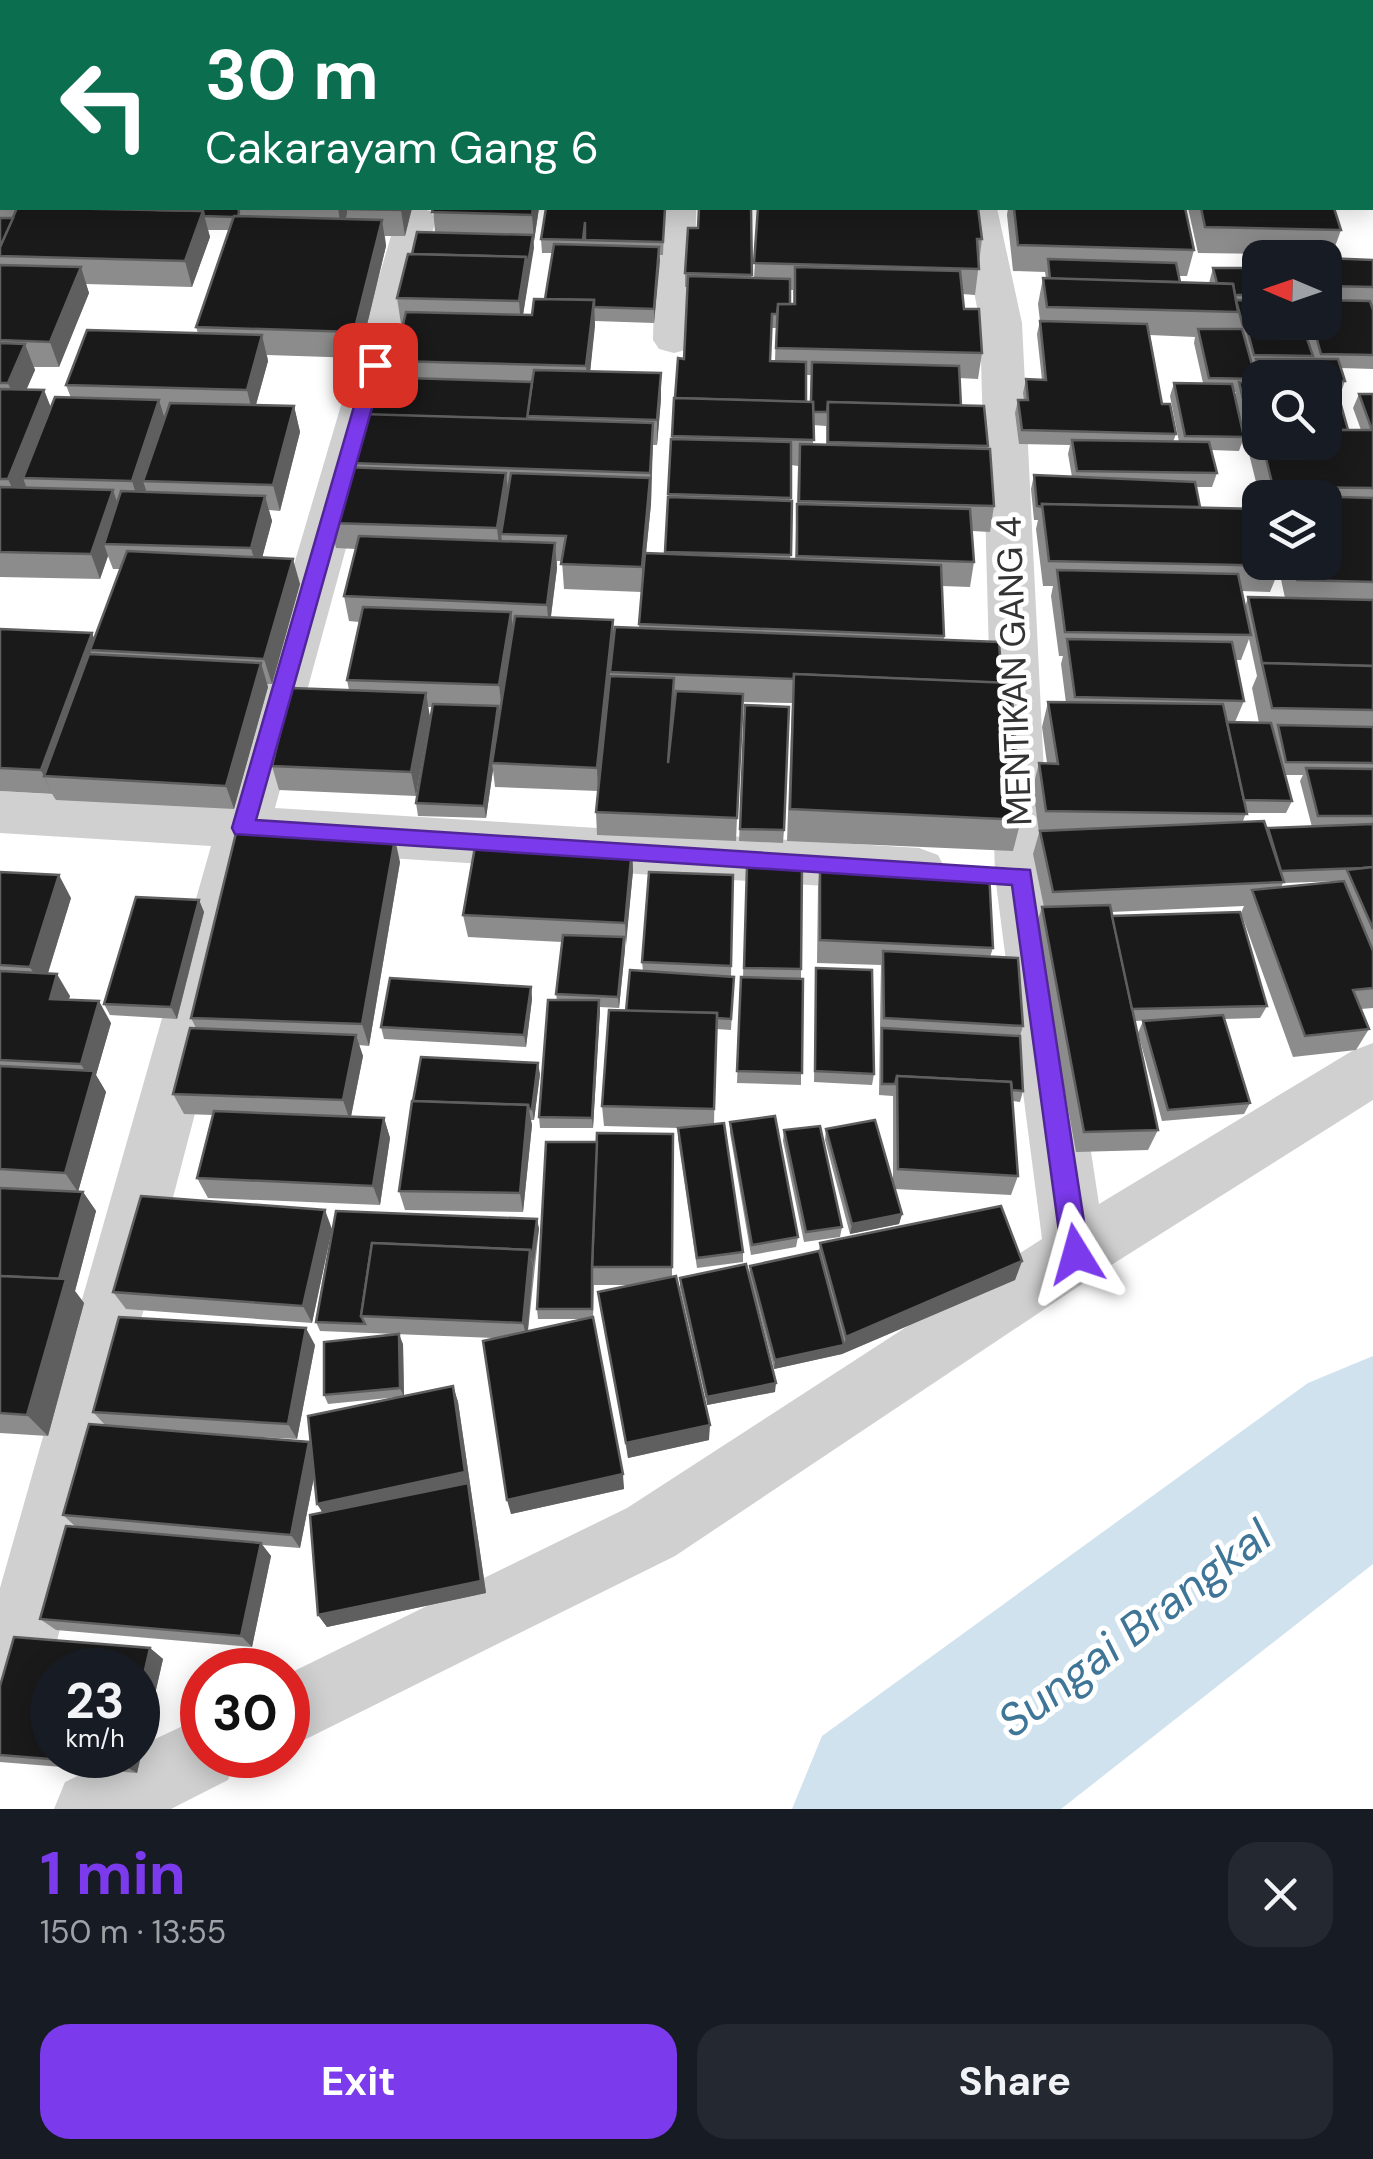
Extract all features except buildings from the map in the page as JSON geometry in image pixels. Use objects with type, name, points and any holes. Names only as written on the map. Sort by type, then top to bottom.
[{"type":"street","points":[[674,340],[676,210]]},
{"type":"street","name":"MENTIKAN GANG 4","points":[[976,210],[1001,322],[989,874],[1076,1254]]},
{"type":"street","points":[[0,1717],[243,828],[416,219]]},
{"type":"street","points":[[0,812],[989,874]]},
{"type":"street","points":[[310,1701],[652,1532],[1076,1254],[1373,1070]]},
{"type":"street","points":[[92,1809],[180,1765]]},
{"type":"waterway","name":"Sungai Brangkal","points":[[895,1809],[1373,1448]]},
{"type":"route","points":[[375,365],[243,828],[1022,876],[1076,1254]]}]
